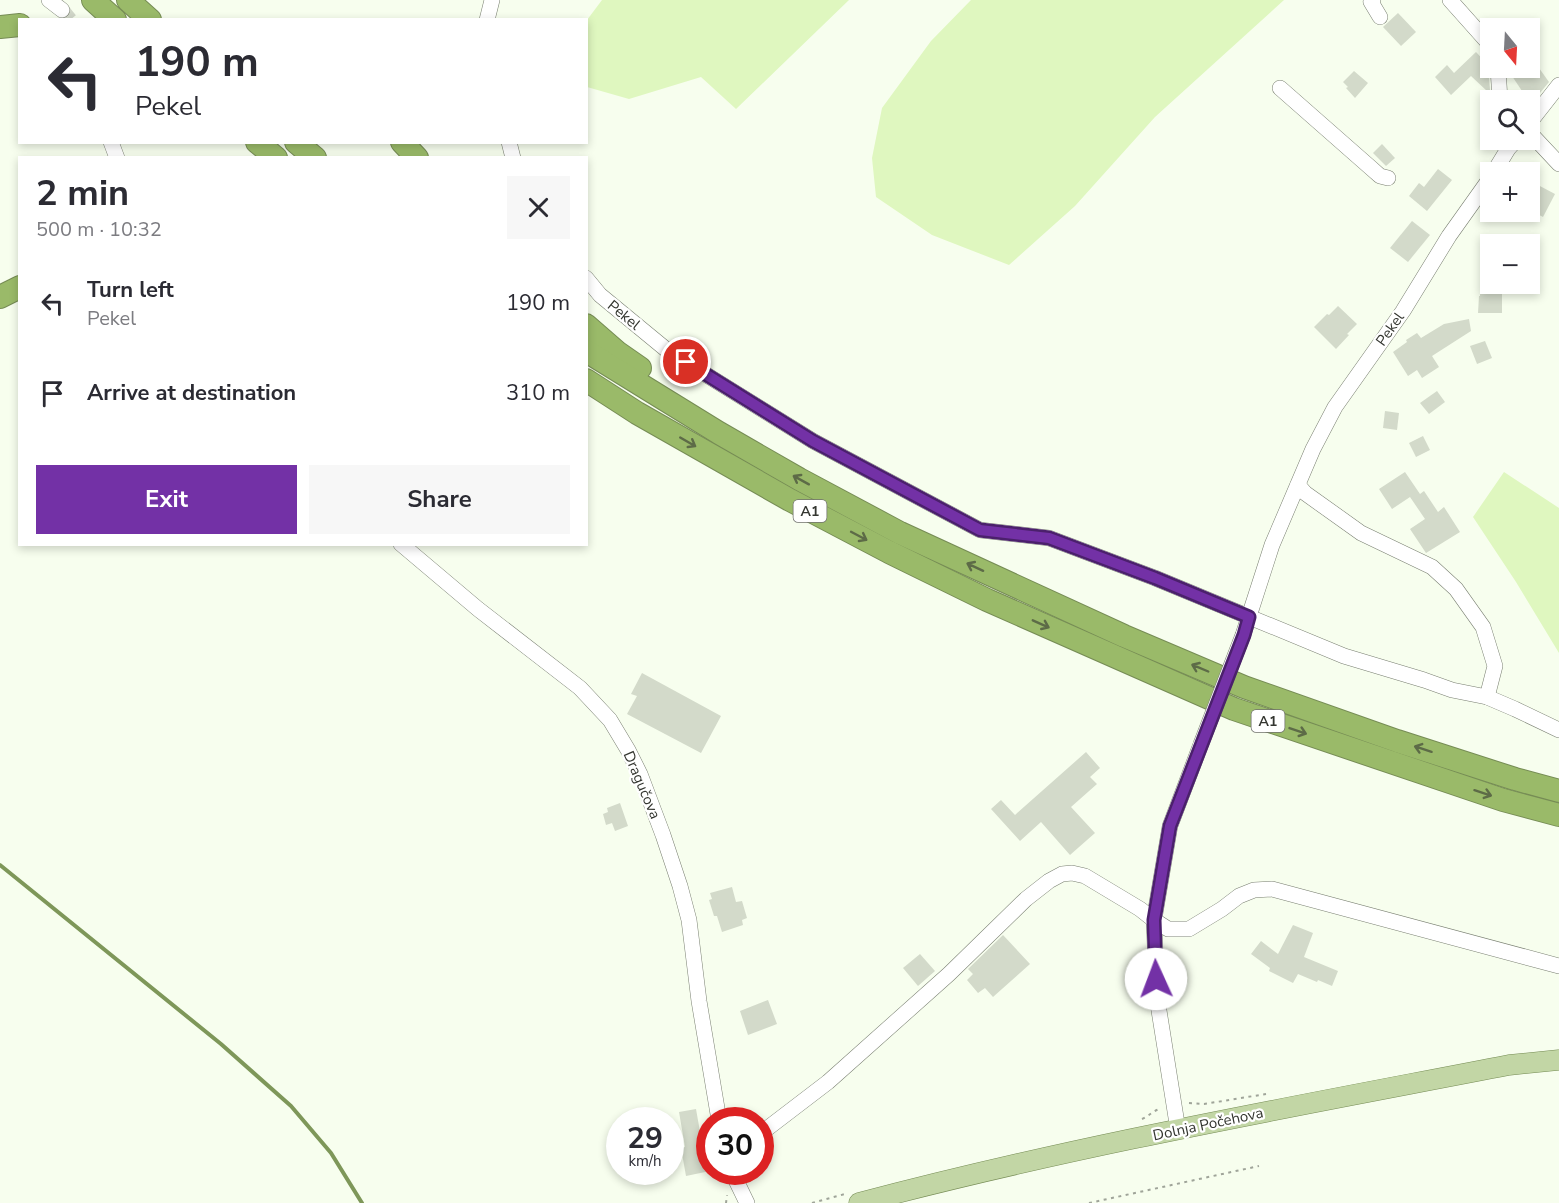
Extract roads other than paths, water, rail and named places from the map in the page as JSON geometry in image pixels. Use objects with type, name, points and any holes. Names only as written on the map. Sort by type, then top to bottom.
[{"type":"highway","points":[[93,0],[113,18]]},
{"type":"highway","points":[[128,0],[148,18]]},
{"type":"highway","points":[[0,27],[18,25]]},
{"type":"highway","points":[[259,144],[274,156]]},
{"type":"highway","points":[[298,144],[313,156]]},
{"type":"highway","points":[[404,144],[415,156]]},
{"type":"highway","points":[[0,297],[18,288]]},
{"type":"highway","points":[[588,327],[617,352],[701,410],[719,433]]},
{"type":"highway","name":"A1","points":[[588,352],[719,433],[900,533],[1124,636],[1244,687],[1397,741],[1559,791]]},
{"type":"highway","name":"A1","points":[[588,381],[637,413],[790,500],[987,600],[1233,709],[1503,800],[1559,815]]},
{"type":"highway","points":[[588,394],[611,409],[637,413]]},
{"type":"main road","name":"Dolnja Počehova","points":[[860,1203],[949,1180],[1205,1123],[1509,1065],[1559,1060]]},
{"type":"street","points":[[49,0],[62,10]]},
{"type":"street","points":[[488,18],[492,0]]},
{"type":"street","points":[[1372,0],[1380,17]]},
{"type":"street","points":[[1450,0],[1480,34]]},
{"type":"street","points":[[1540,110],[1559,86]]},
{"type":"street","points":[[1280,88],[1380,176],[1388,178]]},
{"type":"street","points":[[1540,144],[1559,164]]},
{"type":"street","name":"Pekel","points":[[1178,1130],[1157,998],[1154,920],[1170,826],[1244,635],[1272,545],[1313,449],[1335,407],[1403,311],[1449,236],[1480,192]]},
{"type":"street","name":"Pekel","points":[[588,280],[600,295],[668,351],[813,441],[980,530],[1049,538],[1155,578],[1344,656],[1452,690],[1487,697],[1559,730]]},
{"type":"street","points":[[1298,485],[1305,493],[1361,533],[1432,567],[1456,589],[1483,627],[1495,666],[1487,697]]},
{"type":"street","name":"Dragučova","points":[[403,546],[478,609],[580,688],[610,720],[628,750],[640,774],[663,835],[689,920],[699,1001],[717,1107]]},
{"type":"street","points":[[774,1123],[828,1082],[948,974],[1026,899],[1062,874],[1072,873],[1085,876],[1168,929],[1190,929],[1239,896],[1254,890],[1272,889],[1559,966]]},
{"type":"street","points":[[738,1185],[747,1203]]},
{"type":"waterway","points":[[0,865],[221,1044],[291,1106],[331,1153],[362,1203]]},
{"type":"tunnel","points":[[62,10],[68,18]]}]
